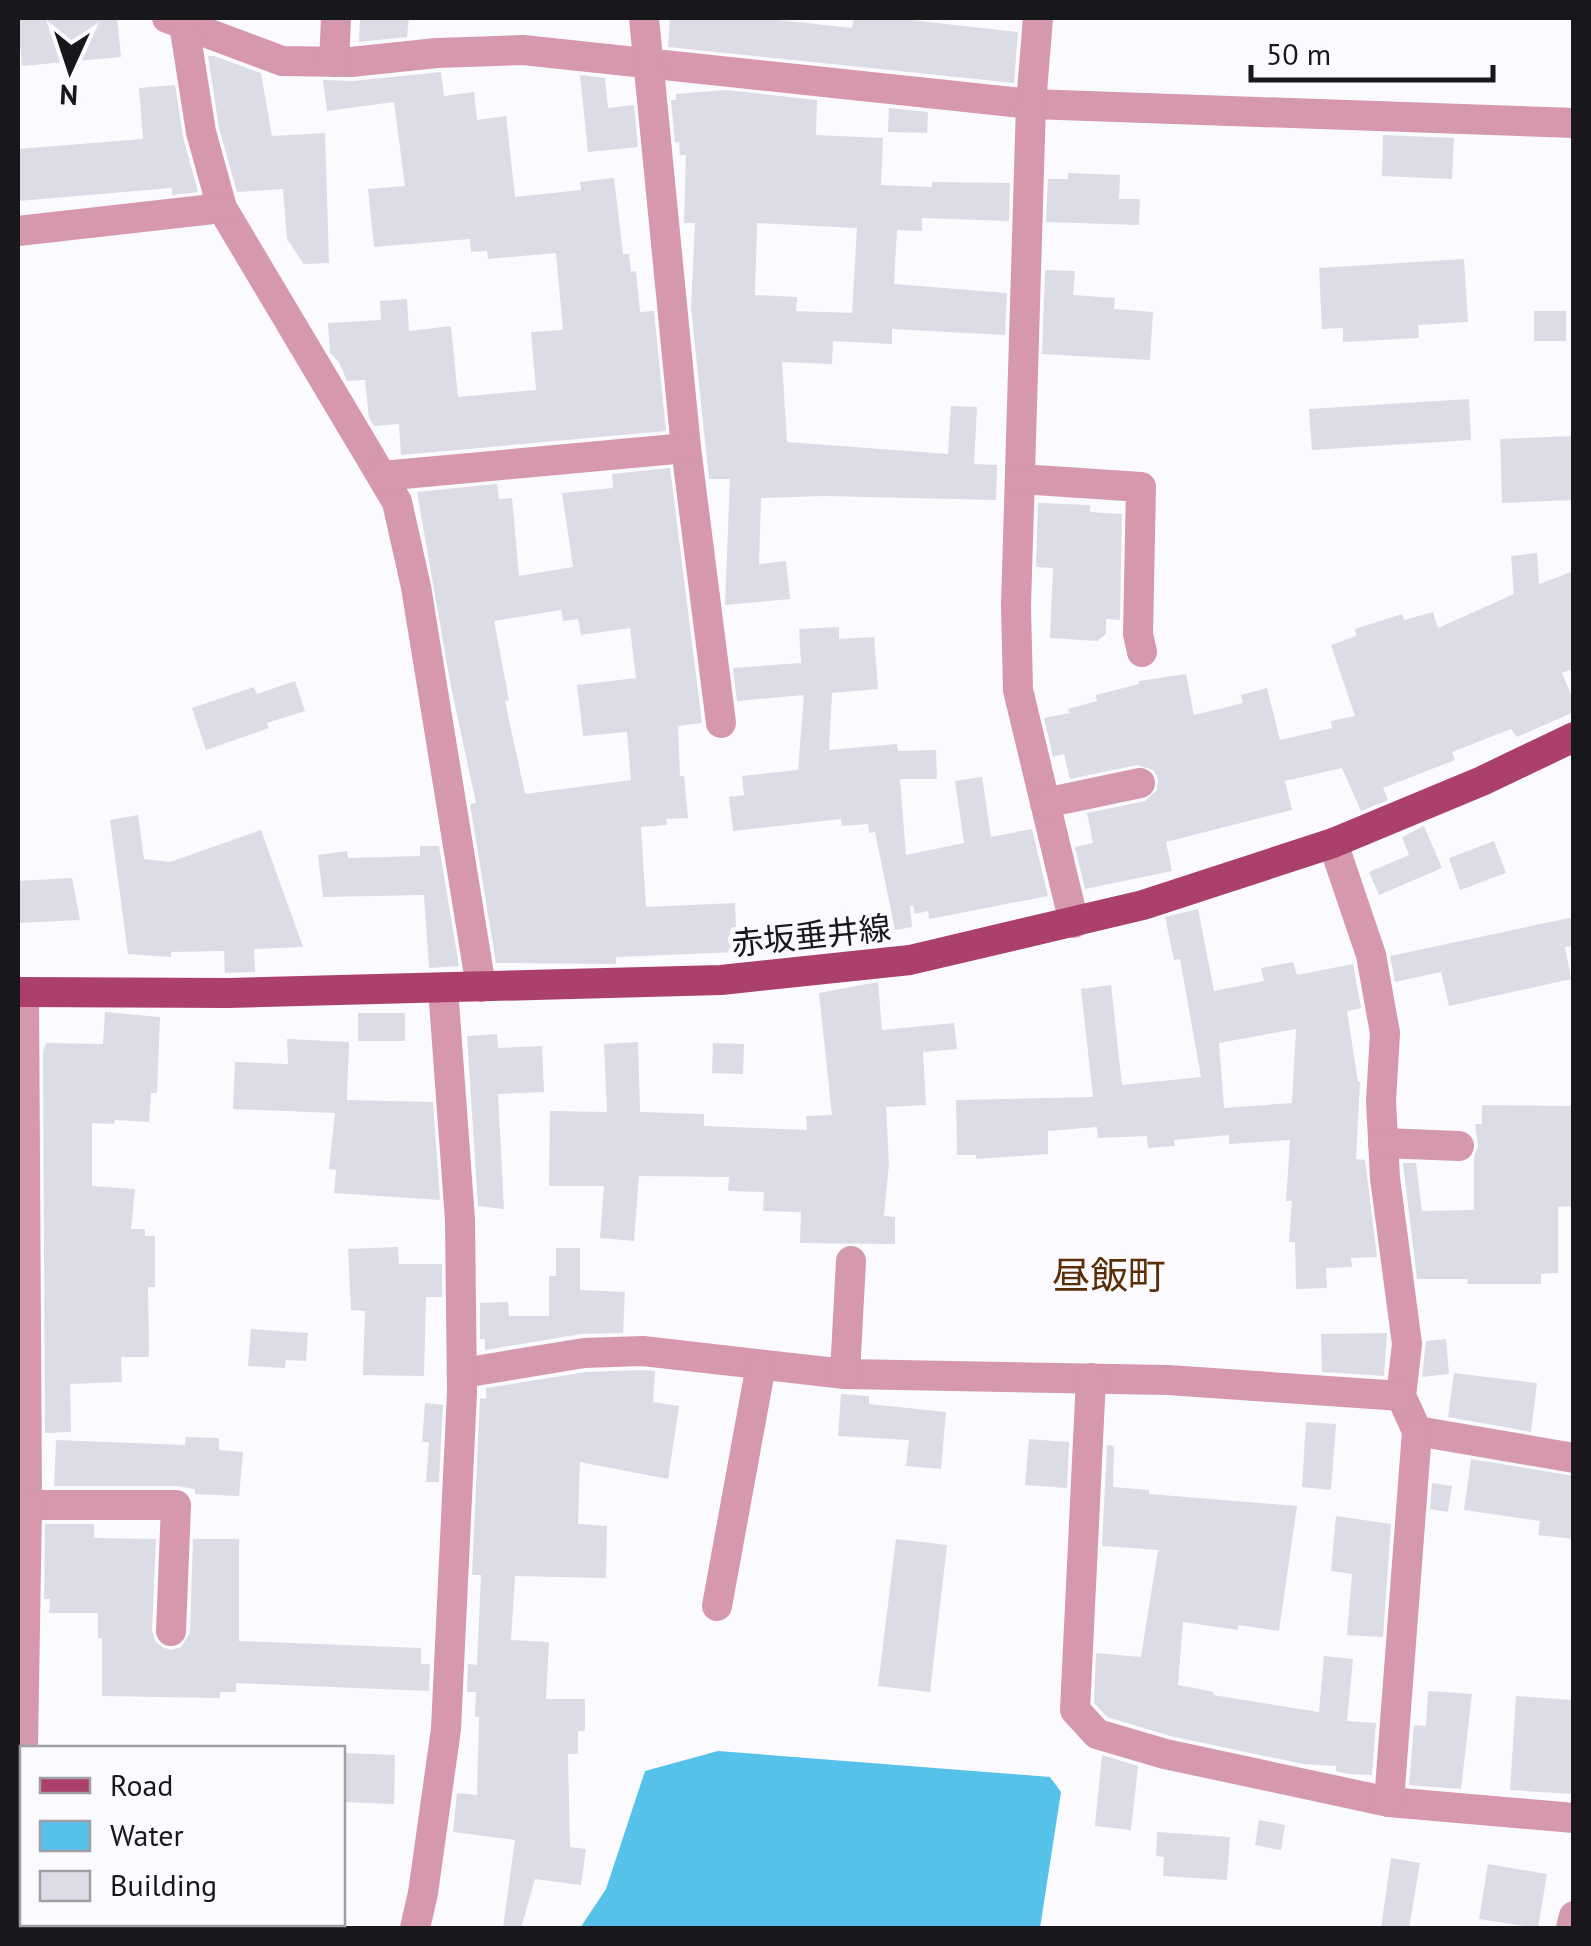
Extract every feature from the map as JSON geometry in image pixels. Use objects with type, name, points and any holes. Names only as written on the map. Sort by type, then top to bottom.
[{"type":"main road","name":"赤坂垂井線","points":[[21,992],[230,993],[480,987],[759,976],[910,960],[1143,905],[1333,842],[1482,781],[1574,737]]},
{"type":"street","points":[[334,62],[336,18]]},
{"type":"street","points":[[644,18],[686,448],[720,722]]},
{"type":"street","points":[[1038,18],[1031,104],[1016,606],[1018,690],[1074,923]]},
{"type":"street","points":[[178,20],[282,61],[334,62],[522,50],[1031,104],[1574,123]]},
{"type":"street","points":[[178,20],[201,132],[222,208],[397,502],[416,587],[480,987]]},
{"type":"street","points":[[18,231],[222,208]]},
{"type":"street","points":[[382,476],[686,448]]},
{"type":"street","points":[[1020,479],[1141,487],[1138,634],[1142,652]]},
{"type":"street","points":[[1046,803],[1140,783]]},
{"type":"street","points":[[1333,842],[1372,955],[1385,1034],[1383,1144],[1407,1344],[1401,1396],[1417,1430],[1389,1802]]},
{"type":"street","points":[[415,1928],[424,1893],[446,1729],[462,1373],[460,1220],[442,988]]},
{"type":"street","points":[[21,992],[27,1506],[23,1746]]},
{"type":"street","points":[[1383,1144],[1458,1146]]},
{"type":"street","points":[[844,1374],[850,1260]]},
{"type":"street","points":[[462,1373],[584,1354],[643,1351],[844,1374],[1168,1380],[1401,1396]]},
{"type":"street","points":[[717,1606],[761,1365]]},
{"type":"street","points":[[1091,1378],[1075,1710],[1097,1734],[1165,1754],[1389,1802],[1574,1818]]},
{"type":"street","points":[[1417,1430],[1574,1458]]},
{"type":"street","points":[[27,1506],[176,1505],[171,1630]]},
{"type":"street","points":[[1571,1928],[1574,1916]]},
{"type":"water","points":[[718,1751],[1050,1777],[1061,1792],[1040,1928],[580,1928],[606,1889],[645,1771]]},
{"type":"building","points":[[117,18],[121,57],[22,66],[18,20]]},
{"type":"building","points":[[360,18],[409,18],[407,37],[359,42]]},
{"type":"building","points":[[670,18],[759,18],[852,28],[854,18],[892,18],[1018,32],[1014,83],[668,47]]},
{"type":"building","points":[[208,56],[261,73],[272,136],[325,133],[329,263],[304,264],[287,239],[283,189],[237,192],[219,128]]},
{"type":"building","points":[[441,72],[444,96],[474,92],[477,120],[506,116],[515,197],[581,190],[580,182],[614,178],[623,254],[629,254],[631,272],[636,271],[640,312],[654,311],[666,431],[401,455],[399,424],[374,426],[369,418],[365,380],[347,381],[339,362],[330,353],[328,323],[381,320],[380,301],[407,299],[409,331],[451,326],[458,397],[536,390],[531,332],[563,330],[556,253],[488,259],[487,251],[471,252],[470,239],[374,247],[368,189],[405,186],[394,102],[327,111],[323,80],[353,81]]},
{"type":"building","points":[[580,75],[605,78],[608,108],[634,105],[638,147],[588,152]]},
{"type":"building","points":[[175,85],[183,137],[198,192],[172,195],[172,188],[18,201],[18,149],[143,139],[139,88]]},
{"type":"building","points":[[726,90],[817,100],[816,135],[883,138],[881,185],[1010,183],[1009,221],[922,218],[922,231],[897,230],[894,284],[1007,293],[1005,335],[892,329],[892,344],[833,341],[832,364],[782,362],[787,442],[948,454],[951,406],[977,407],[974,464],[997,465],[996,500],[761,498],[759,564],[786,561],[790,599],[725,605],[730,479],[709,479],[691,308],[695,223],[684,223],[686,155],[680,155],[679,142],[675,143],[671,100],[676,100],[676,94]],"holes":[[[757,223],[857,228],[852,313],[796,311],[797,297],[755,295]]]},
{"type":"building","points":[[889,108],[928,112],[927,133],[888,132]]},
{"type":"building","points":[[1383,135],[1454,138],[1452,179],[1382,176]]},
{"type":"building","points":[[1068,173],[1120,175],[1119,199],[1140,199],[1139,225],[1046,222],[1048,179],[1068,179]]},
{"type":"building","points":[[1464,259],[1468,322],[1418,325],[1419,338],[1343,342],[1343,328],[1322,329],[1319,268]]},
{"type":"building","points":[[1045,270],[1075,271],[1073,295],[1115,298],[1114,309],[1153,312],[1150,360],[1042,354]]},
{"type":"building","points":[[1534,311],[1566,311],[1566,341],[1534,341]]},
{"type":"building","points":[[1469,399],[1471,440],[1312,450],[1309,409]]},
{"type":"building","points":[[1574,436],[1574,500],[1502,503],[1500,439]]},
{"type":"building","points":[[670,468],[702,723],[678,726],[680,776],[684,776],[688,818],[666,819],[667,825],[641,827],[646,907],[735,903],[737,952],[616,957],[616,964],[496,963],[470,804],[476,803],[417,492],[497,484],[499,499],[512,498],[519,576],[573,567],[562,493],[613,488],[612,474]],"holes":[[[561,610],[563,621],[578,619],[581,635],[630,628],[636,678],[577,685],[583,736],[627,732],[631,780],[525,794],[505,701],[509,700],[494,621]]]},
{"type":"building","points":[[1038,503],[1090,505],[1090,512],[1122,514],[1120,620],[1106,619],[1106,634],[1097,641],[1050,638],[1053,568],[1036,567]]},
{"type":"building","points":[[1537,553],[1539,584],[1574,571],[1574,668],[1562,673],[1574,712],[1517,737],[1511,729],[1452,752],[1455,760],[1383,788],[1388,800],[1361,811],[1342,768],[1285,781],[1292,810],[1166,842],[1172,871],[1085,889],[1075,847],[1093,843],[1087,813],[1145,801],[1157,790],[1158,778],[1153,770],[1137,765],[1070,779],[1064,754],[1053,757],[1044,718],[1070,713],[1068,709],[1097,701],[1096,695],[1139,681],[1186,674],[1194,715],[1243,703],[1241,695],[1267,688],[1280,740],[1332,728],[1331,721],[1355,716],[1331,645],[1356,636],[1355,629],[1402,614],[1404,620],[1433,612],[1438,628],[1514,594],[1511,556]]},
{"type":"building","points":[[839,627],[839,639],[874,637],[878,689],[832,693],[829,750],[897,744],[898,751],[936,750],[937,779],[900,779],[906,855],[964,843],[955,781],[982,777],[991,837],[1032,829],[1048,896],[929,919],[928,911],[915,914],[910,906],[912,927],[895,930],[875,832],[869,833],[868,824],[842,826],[841,819],[733,831],[729,797],[744,795],[742,776],[798,770],[804,695],[737,701],[733,668],[801,663],[799,629]]},
{"type":"building","points":[[295,681],[305,711],[206,750],[192,708],[254,687],[257,694]]},
{"type":"building","points":[[138,815],[144,859],[170,862],[261,830],[303,947],[254,949],[255,972],[225,973],[224,951],[171,952],[171,957],[128,954],[110,820]]},
{"type":"building","points":[[1424,826],[1442,868],[1379,895],[1369,872],[1409,855],[1402,837]]},
{"type":"building","points":[[1494,841],[1506,873],[1460,890],[1449,858]]},
{"type":"building","points":[[420,846],[439,846],[459,966],[429,968],[424,895],[323,897],[318,855],[347,851],[348,858],[420,856]]},
{"type":"building","points":[[72,878],[80,920],[18,923],[18,881]]},
{"type":"building","points":[[1198,909],[1214,991],[1264,981],[1261,968],[1293,962],[1297,975],[1353,964],[1361,1008],[1347,1011],[1360,1082],[1356,1159],[1365,1160],[1377,1257],[1351,1258],[1352,1267],[1326,1268],[1327,1288],[1296,1289],[1295,1242],[1289,1242],[1292,1201],[1286,1201],[1290,1140],[1229,1144],[1229,1135],[1174,1140],[1175,1146],[1148,1148],[1147,1136],[1098,1138],[1097,1127],[1048,1131],[1048,1154],[976,1159],[976,1155],[957,1155],[956,1100],[1093,1097],[1081,989],[1111,985],[1122,1085],[1201,1077],[1180,959],[1174,960],[1165,917]],"holes":[[[1296,1029],[1292,1103],[1224,1108],[1219,1043]]]},
{"type":"building","points":[[1574,917],[1574,946],[1565,947],[1571,979],[1449,1006],[1441,972],[1395,982],[1390,956]]},
{"type":"building","points":[[878,982],[882,1030],[954,1023],[957,1049],[923,1052],[926,1105],[886,1107],[889,1163],[884,1216],[895,1217],[895,1244],[800,1243],[801,1212],[763,1211],[764,1192],[728,1191],[729,1177],[639,1176],[634,1241],[600,1238],[604,1186],[549,1186],[550,1111],[607,1112],[604,1044],[638,1042],[640,1112],[704,1114],[704,1126],[807,1130],[806,1116],[832,1115],[819,993]]},
{"type":"building","points":[[105,1012],[160,1017],[157,1093],[151,1093],[149,1122],[92,1123],[92,1186],[135,1189],[131,1229],[145,1229],[145,1236],[155,1236],[155,1287],[148,1287],[149,1357],[121,1357],[122,1382],[70,1384],[71,1432],[45,1433],[43,1052],[46,1043],[103,1044]]},
{"type":"building","points":[[358,1013],[405,1013],[405,1041],[358,1041]]},
{"type":"building","points":[[497,1034],[498,1048],[542,1046],[544,1092],[498,1094],[504,1209],[478,1206],[467,1036]]},
{"type":"building","points":[[287,1039],[349,1042],[347,1100],[433,1102],[440,1200],[334,1193],[336,1170],[329,1169],[335,1113],[233,1109],[235,1062],[288,1064]]},
{"type":"building","points":[[713,1043],[744,1044],[743,1074],[712,1073]]},
{"type":"building","points":[[1482,1105],[1574,1106],[1574,1206],[1558,1207],[1558,1273],[1541,1274],[1541,1284],[1417,1279],[1403,1163],[1416,1163],[1422,1211],[1474,1210],[1474,1157],[1478,1146],[1475,1124],[1482,1124]]},
{"type":"building","points":[[398,1247],[399,1264],[442,1264],[442,1297],[426,1297],[424,1376],[363,1375],[365,1311],[351,1310],[348,1249]]},
{"type":"building","points":[[556,1248],[580,1248],[580,1290],[625,1292],[623,1333],[581,1334],[485,1350],[485,1339],[480,1339],[480,1303],[508,1302],[509,1316],[549,1316],[549,1276],[556,1276]]},
{"type":"building","points":[[251,1329],[308,1333],[306,1361],[286,1360],[285,1368],[248,1366]]},
{"type":"building","points":[[1387,1333],[1384,1376],[1322,1372],[1321,1334]]},
{"type":"building","points":[[1446,1339],[1449,1374],[1422,1377],[1426,1341]]},
{"type":"building","points":[[655,1371],[653,1402],[679,1406],[668,1479],[580,1462],[578,1524],[607,1526],[606,1578],[515,1576],[511,1640],[549,1642],[546,1699],[585,1699],[585,1731],[578,1731],[578,1754],[568,1754],[570,1847],[586,1849],[581,1885],[535,1879],[521,1928],[503,1928],[515,1840],[453,1832],[457,1793],[477,1795],[479,1717],[475,1717],[476,1692],[467,1692],[468,1664],[477,1665],[481,1575],[472,1575],[480,1398],[486,1399],[486,1388],[586,1372]]},
{"type":"building","points":[[1454,1373],[1537,1383],[1531,1432],[1448,1417]]},
{"type":"building","points":[[841,1394],[869,1396],[869,1404],[946,1412],[941,1469],[906,1466],[909,1440],[838,1436]]},
{"type":"building","points":[[425,1403],[443,1405],[439,1482],[426,1482],[429,1442],[422,1442]]},
{"type":"building","points":[[1306,1422],[1336,1424],[1331,1490],[1302,1487]]},
{"type":"building","points":[[186,1437],[219,1438],[219,1450],[243,1452],[239,1496],[195,1494],[195,1489],[176,1486],[54,1486],[56,1440],[185,1445]]},
{"type":"building","points":[[1029,1439],[1069,1442],[1067,1488],[1025,1485]]},
{"type":"building","points":[[1107,1445],[1114,1446],[1113,1487],[1149,1490],[1149,1494],[1297,1506],[1279,1631],[1183,1622],[1178,1685],[1214,1692],[1213,1695],[1319,1712],[1324,1656],[1353,1659],[1347,1721],[1376,1723],[1372,1775],[1348,1774],[1336,1771],[1336,1766],[1303,1764],[1170,1736],[1107,1717],[1094,1703],[1096,1653],[1141,1657],[1158,1550],[1102,1546]]},
{"type":"building","points":[[1471,1459],[1574,1476],[1574,1539],[1538,1535],[1540,1521],[1464,1510]]},
{"type":"building","points":[[1432,1483],[1452,1486],[1448,1512],[1430,1509]]},
{"type":"building","points":[[1336,1516],[1391,1524],[1383,1637],[1347,1635],[1352,1574],[1331,1571]]},
{"type":"building","points":[[45,1524],[94,1524],[94,1538],[156,1539],[152,1630],[162,1647],[181,1647],[190,1633],[193,1539],[239,1539],[239,1641],[421,1648],[421,1664],[430,1664],[429,1691],[236,1683],[236,1692],[220,1692],[220,1698],[102,1696],[98,1613],[49,1613],[50,1599],[44,1599]]},
{"type":"building","points":[[896,1539],[947,1545],[930,1692],[878,1686]]},
{"type":"building","points":[[1428,1691],[1472,1694],[1461,1789],[1409,1785],[1414,1725],[1426,1726]]},
{"type":"building","points":[[1516,1696],[1574,1700],[1573,1794],[1510,1790]]},
{"type":"building","points":[[345,1753],[395,1755],[394,1804],[345,1802]]},
{"type":"building","points":[[1102,1755],[1138,1766],[1131,1830],[1095,1826]]},
{"type":"building","points":[[1259,1820],[1285,1825],[1281,1850],[1255,1845]]},
{"type":"building","points":[[1157,1832],[1230,1837],[1227,1880],[1163,1876],[1164,1857],[1156,1856]]},
{"type":"building","points":[[1391,1858],[1420,1863],[1409,1928],[1381,1928]]},
{"type":"building","points":[[1488,1864],[1547,1874],[1538,1928],[1479,1919]]},
{"type":"district","name":"昼飯町","points":[[1109,1274]]}]
